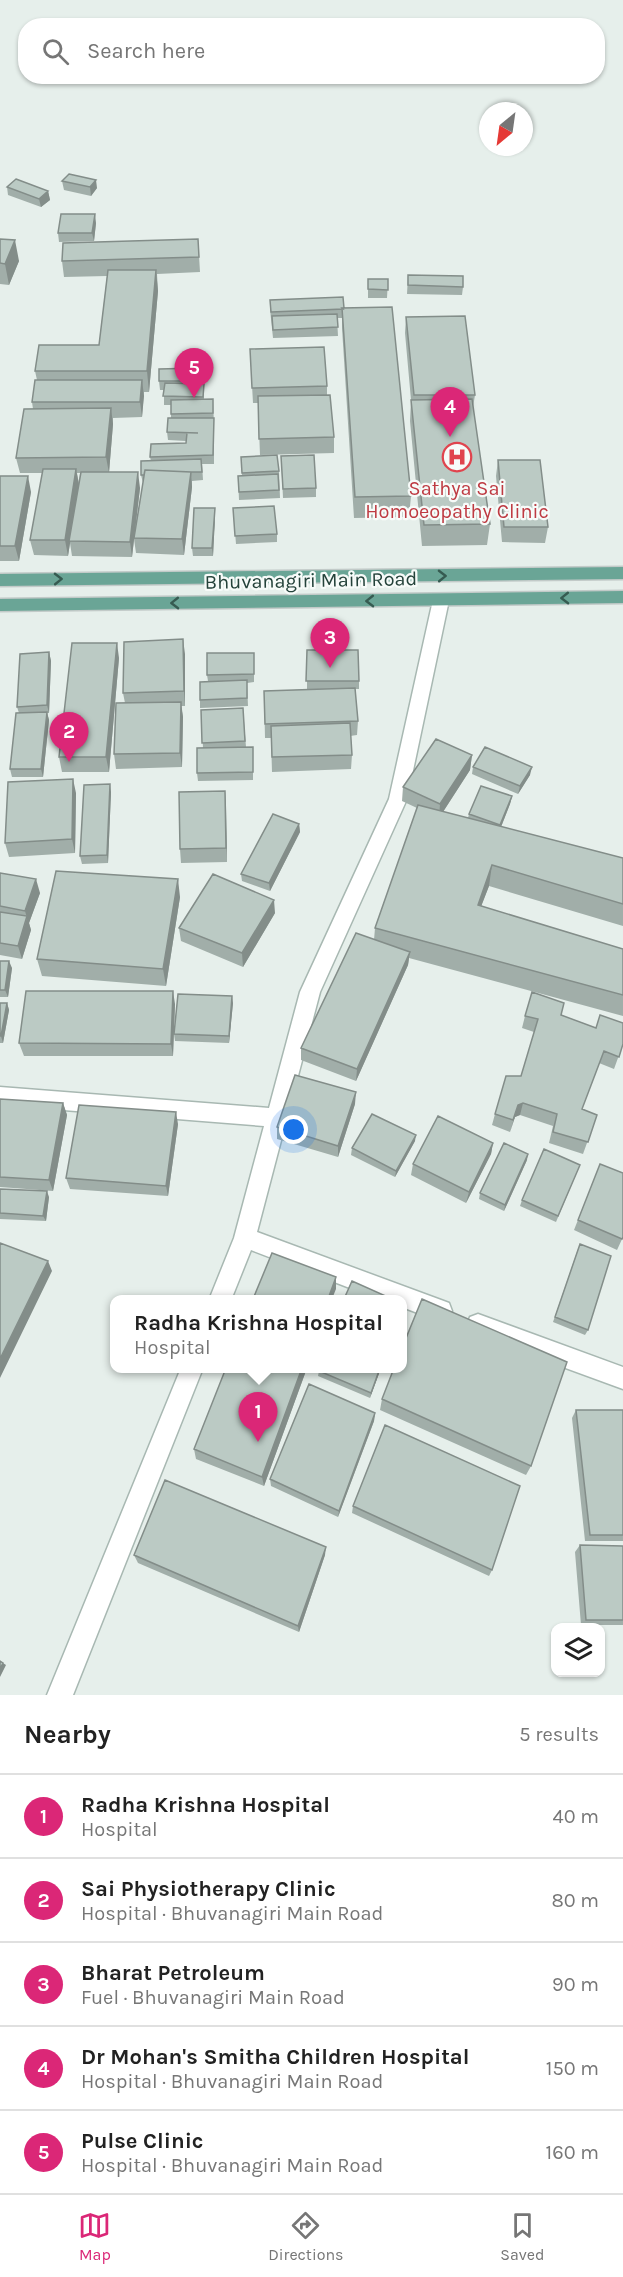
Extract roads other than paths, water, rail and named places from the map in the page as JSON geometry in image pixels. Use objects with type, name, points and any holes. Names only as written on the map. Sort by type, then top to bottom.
[{"type":"main road","name":"Bhuvanagiri Main Road","points":[[0,580],[623,573]]},
{"type":"main road","name":"Bhuvanagiri Main Road","points":[[0,605],[623,597]]},
{"type":"street","points":[[222,1295],[244,1238],[310,992],[398,799],[441,600]]},
{"type":"street","points":[[0,1096],[276,1118]]},
{"type":"street","points":[[244,1238],[398,1295]]},
{"type":"street","points":[[407,1298],[623,1378]]},
{"type":"street","points":[[60,1695],[190,1373]]},
{"type":"place","name":"Pulse Clinic","points":[[194,398]]},
{"type":"place","name":"Dr Mohan's Smitha Children Hospital","points":[[450,437]]},
{"type":"place","name":"Sathya Sai Homoeopathy Clinic","points":[[457,457]]},
{"type":"place","name":"Bharat Petroleum","points":[[330,668]]},
{"type":"place","name":"Sai Physiotherapy Clinic","points":[[69,762]]},
{"type":"place","name":"Radha Krishna Hospital","points":[[258,1442]]}]
